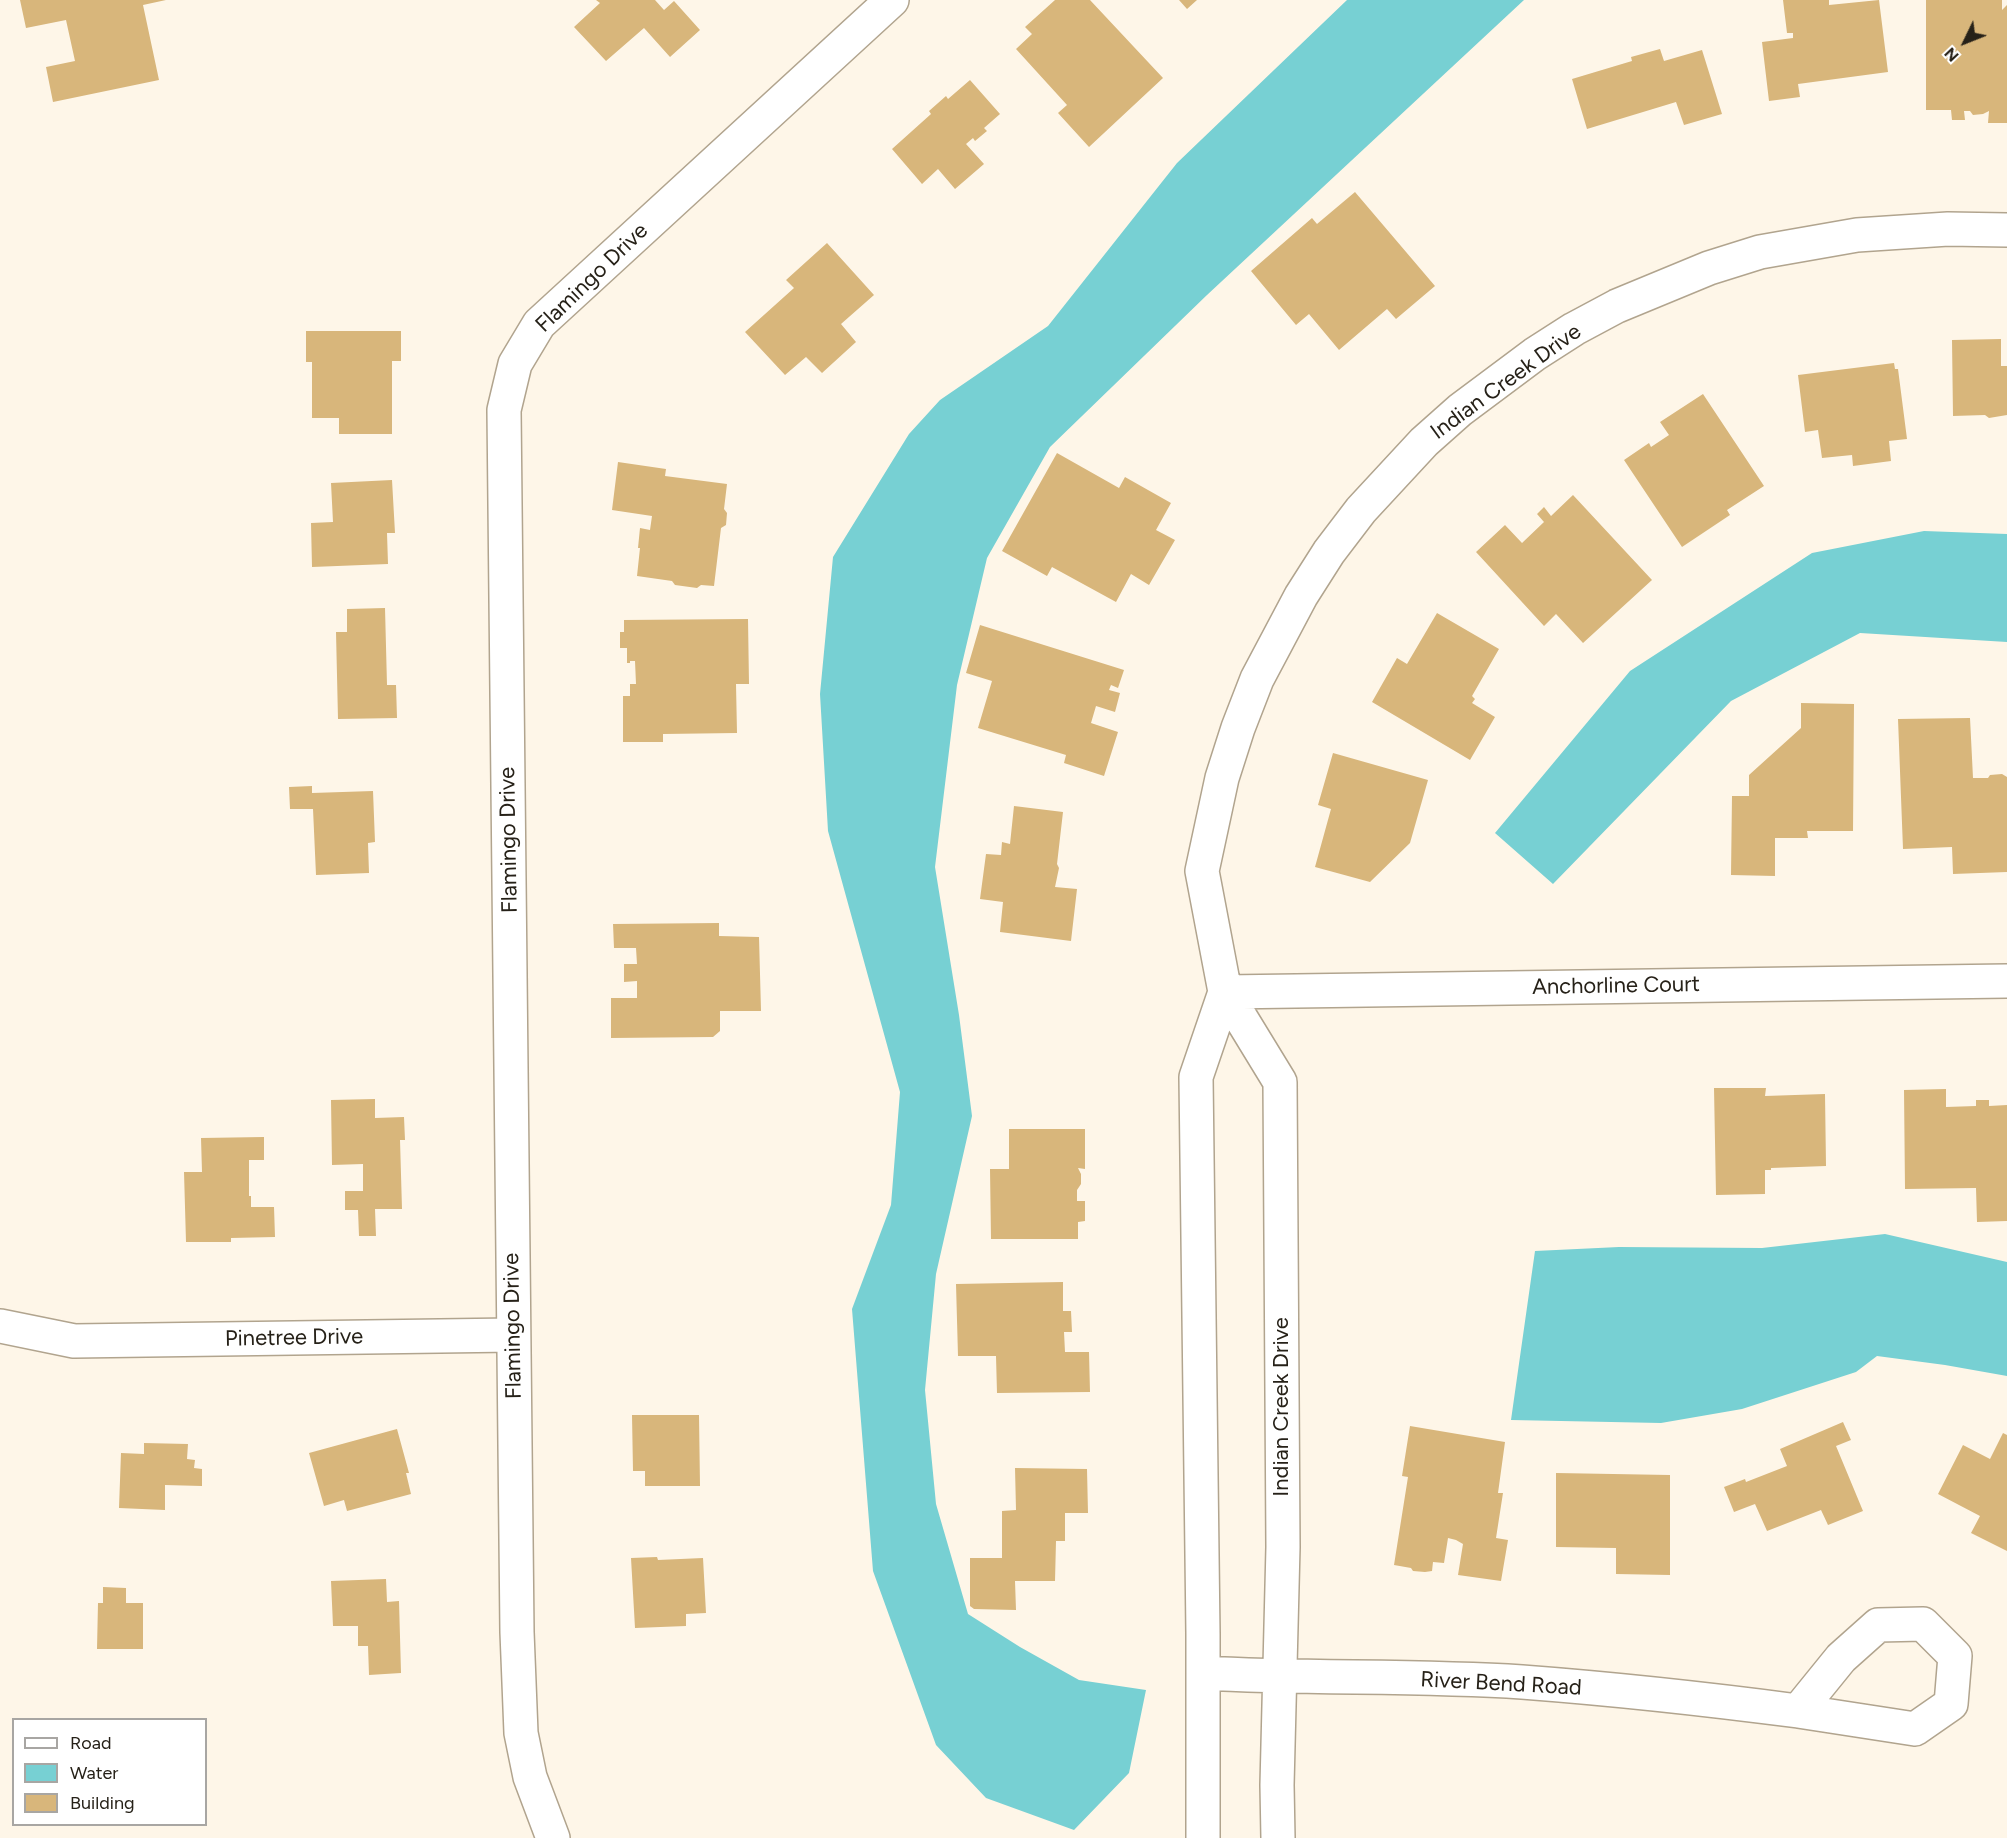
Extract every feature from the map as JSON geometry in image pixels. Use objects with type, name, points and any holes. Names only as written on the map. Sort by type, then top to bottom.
[{"type":"street","name":"Flamingo Drive","points":[[553,1838],[530,1777],[521,1733],[517,1632],[504,410],[515,364],[539,324],[892,0]]},
{"type":"street","name":"Indian Creek Drive","points":[[1278,1838],[1277,1785],[1283,1547],[1280,1082],[1225,992],[1202,872],[1222,778],[1257,679],[1301,596],[1329,552],[1361,510],[1424,442],[1460,410],[1535,354],[1574,329],[1617,306],[1710,268],[1760,252],[1857,235],[1948,229],[2007,230]]},
{"type":"street","name":"Anchorline Court","points":[[1225,992],[2007,981]]},
{"type":"street","name":"Indian Creek Drive","points":[[1203,1838],[1196,1077],[1225,992]]},
{"type":"street","name":"Pinetree Drive","points":[[0,1326],[74,1341],[513,1335]]},
{"type":"street","name":"River Bend Road","points":[[1203,1673],[1280,1677],[1435,1678],[1522,1682],[1708,1699],[1915,1729],[1951,1704],[1955,1656],[1923,1624],[1878,1624],[1841,1659],[1797,1711]]},
{"type":"water","points":[[1347,0],[1524,0],[1207,295],[1050,447],[987,558],[957,685],[935,867],[959,1015],[972,1116],[936,1274],[925,1390],[936,1504],[968,1614],[1079,1680],[1146,1690],[1129,1773],[1074,1830],[986,1798],[936,1745],[873,1571],[852,1309],[891,1205],[900,1092],[828,831],[820,694],[833,557],[909,434],[940,400],[1048,326],[1177,163]]},
{"type":"water","points":[[1924,531],[2007,534],[2007,642],[1860,633],[1731,701],[1553,884],[1495,833],[1630,671],[1812,553]]},
{"type":"water","points":[[1885,1234],[2007,1262],[2007,1376],[1877,1356],[1856,1372],[1742,1409],[1661,1423],[1511,1420],[1535,1251],[1619,1247],[1762,1248]]},
{"type":"building","points":[[20,0],[166,0],[143,5],[159,80],[53,102],[46,67],[75,61],[66,20],[26,28]]},
{"type":"building","points":[[596,0],[655,0],[664,10],[674,1],[700,30],[670,57],[644,28],[606,61],[574,27],[600,3]]},
{"type":"building","points":[[1055,0],[1090,0],[1163,78],[1089,147],[1058,113],[1067,105],[1016,49],[1032,34],[1025,27]]},
{"type":"building","points":[[1179,0],[1197,0],[1187,9]]},
{"type":"building","points":[[1783,0],[1829,0],[1829,5],[1879,0],[1888,72],[1798,84],[1800,97],[1769,101],[1762,42],[1793,38],[1793,33],[1787,33]]},
{"type":"building","points":[[1926,0],[2002,0],[2002,10],[2007,5],[2007,123],[1988,123],[1989,111],[1973,115],[1970,111],[1964,111],[1965,120],[1952,120],[1951,110],[1926,110]]},
{"type":"building","points":[[1660,49],[1664,61],[1702,50],[1722,114],[1684,125],[1676,102],[1587,129],[1572,79],[1632,61],[1631,57]]},
{"type":"building","points":[[970,80],[1000,114],[984,128],[987,131],[975,141],[973,138],[966,144],[984,164],[955,189],[938,169],[922,184],[892,149],[931,114],[929,111],[946,96],[948,99]]},
{"type":"building","points":[[1355,192],[1435,286],[1396,319],[1387,309],[1339,350],[1309,314],[1296,325],[1251,271],[1312,218],[1317,224]]},
{"type":"building","points":[[827,243],[874,295],[841,324],[856,342],[822,373],[806,357],[785,375],[745,332],[794,288],[786,280]]},
{"type":"building","points":[[306,331],[401,331],[401,361],[392,361],[392,434],[339,434],[339,418],[312,418],[312,362],[306,362]]},
{"type":"building","points":[[2001,339],[2001,366],[2007,366],[2007,415],[1989,418],[1985,415],[1953,416],[1952,340]]},
{"type":"building","points":[[1894,363],[1895,369],[1898,369],[1907,439],[1889,441],[1891,461],[1853,466],[1852,455],[1822,458],[1818,430],[1805,432],[1798,375]]},
{"type":"building","points":[[1703,394],[1764,486],[1727,510],[1730,515],[1682,547],[1624,460],[1649,443],[1651,447],[1669,435],[1660,422]]},
{"type":"building","points":[[1057,453],[1119,488],[1125,477],[1171,503],[1156,530],[1175,540],[1149,585],[1131,574],[1116,602],[1052,567],[1047,576],[1002,551]]},
{"type":"building","points":[[618,462],[666,469],[665,476],[727,484],[724,509],[727,513],[726,525],[721,528],[714,586],[701,585],[697,588],[675,585],[672,581],[637,576],[640,528],[650,530],[652,516],[612,510]]},
{"type":"building","points":[[392,480],[395,533],[387,533],[388,564],[312,567],[311,523],[333,522],[331,483]]},
{"type":"building","points":[[1573,495],[1652,580],[1583,643],[1556,614],[1544,626],[1476,552],[1505,525],[1522,543],[1544,522],[1537,514],[1544,507],[1551,516]]},
{"type":"building","points":[[385,608],[387,685],[396,685],[397,718],[338,719],[336,632],[347,632],[347,609]]},
{"type":"building","points":[[1437,613],[1499,649],[1472,696],[1475,699],[1472,703],[1495,717],[1470,760],[1372,702],[1397,658],[1407,664]]},
{"type":"building","points":[[748,619],[749,684],[736,684],[737,733],[663,734],[663,742],[623,742],[623,696],[630,696],[630,684],[636,684],[635,661],[627,663],[627,648],[620,648],[620,632],[624,632],[624,620]]},
{"type":"building","points":[[980,625],[1124,670],[1118,688],[1111,685],[1109,690],[1120,693],[1115,712],[1096,706],[1091,723],[1118,732],[1104,776],[1064,763],[1066,755],[978,728],[992,681],[966,673]]},
{"type":"building","points":[[1801,703],[1854,704],[1853,831],[1807,831],[1808,838],[1775,838],[1775,876],[1731,875],[1732,796],[1749,796],[1749,775],[1801,728]]},
{"type":"building","points":[[1970,718],[1973,778],[1988,778],[1990,775],[2002,774],[2007,777],[2007,872],[1953,874],[1952,847],[1903,849],[1898,719]]},
{"type":"building","points":[[1333,753],[1428,780],[1410,843],[1370,882],[1315,867],[1331,809],[1318,805]]},
{"type":"building","points":[[312,786],[312,793],[373,791],[375,842],[368,843],[369,873],[316,875],[313,809],[290,809],[289,787]]},
{"type":"building","points":[[1014,806],[1063,812],[1057,864],[1059,868],[1055,887],[1077,889],[1071,941],[1000,932],[1003,902],[980,899],[986,854],[1001,855],[1002,842],[1010,844]]},
{"type":"building","points":[[719,923],[719,936],[759,937],[761,1011],[720,1011],[720,1031],[713,1037],[611,1038],[611,998],[637,998],[637,981],[624,982],[624,964],[637,964],[636,948],[614,948],[613,924]]},
{"type":"building","points":[[1714,1088],[1766,1088],[1765,1096],[1825,1094],[1826,1166],[1771,1168],[1771,1170],[1765,1170],[1765,1194],[1716,1195]]},
{"type":"building","points":[[1946,1089],[1946,1107],[1976,1106],[1976,1100],[1989,1100],[1989,1106],[2007,1105],[2007,1221],[1977,1222],[1976,1188],[1905,1189],[1904,1090]]},
{"type":"building","points":[[375,1099],[375,1118],[404,1117],[405,1140],[400,1140],[402,1209],[375,1209],[376,1236],[359,1236],[358,1210],[345,1210],[345,1191],[363,1191],[363,1164],[332,1165],[331,1100]]},
{"type":"building","points":[[1009,1129],[1085,1129],[1085,1169],[1078,1168],[1081,1174],[1081,1184],[1077,1190],[1077,1201],[1085,1201],[1085,1221],[1078,1222],[1078,1239],[991,1239],[990,1169],[1009,1169]]},
{"type":"building","points":[[264,1137],[264,1160],[249,1160],[249,1196],[251,1196],[251,1207],[274,1207],[275,1237],[231,1238],[231,1242],[186,1242],[184,1172],[202,1172],[201,1138]]},
{"type":"building","points":[[1063,1282],[1063,1311],[1071,1311],[1072,1332],[1064,1332],[1065,1352],[1089,1352],[1090,1392],[997,1393],[996,1356],[958,1356],[956,1284]]},
{"type":"building","points":[[632,1415],[699,1415],[700,1486],[645,1486],[645,1471],[633,1471]]},
{"type":"building","points":[[1843,1422],[1851,1440],[1836,1446],[1863,1511],[1828,1525],[1821,1510],[1767,1531],[1755,1504],[1734,1512],[1724,1487],[1745,1479],[1746,1482],[1787,1466],[1780,1449]]},
{"type":"building","points":[[1410,1426],[1505,1442],[1498,1493],[1503,1493],[1496,1538],[1508,1540],[1501,1581],[1458,1575],[1463,1544],[1448,1538],[1444,1563],[1433,1562],[1432,1571],[1413,1571],[1411,1568],[1394,1565],[1408,1477],[1402,1476]]},
{"type":"building","points":[[397,1429],[409,1473],[406,1473],[411,1494],[347,1511],[344,1500],[324,1506],[309,1453]]},
{"type":"building","points":[[2003,1433],[2007,1435],[2007,1551],[1971,1533],[1980,1516],[1938,1494],[1963,1445],[1990,1459]]},
{"type":"building","points":[[144,1443],[188,1444],[187,1459],[195,1460],[194,1468],[202,1469],[202,1486],[165,1485],[165,1510],[119,1508],[121,1453],[144,1454]]},
{"type":"building","points":[[1015,1468],[1087,1469],[1088,1513],[1065,1513],[1065,1541],[1056,1541],[1055,1581],[1015,1581],[1016,1610],[974,1609],[970,1606],[970,1558],[1002,1558],[1002,1511],[1016,1510]]},
{"type":"building","points":[[1556,1473],[1670,1475],[1670,1575],[1616,1574],[1616,1548],[1556,1547]]},
{"type":"building","points":[[657,1557],[658,1560],[703,1558],[706,1613],[686,1614],[686,1626],[635,1628],[631,1558]]},
{"type":"building","points":[[386,1579],[387,1602],[399,1601],[401,1673],[369,1675],[368,1646],[358,1646],[358,1626],[333,1626],[331,1581]]},
{"type":"building","points":[[103,1587],[126,1588],[126,1603],[143,1603],[143,1649],[97,1649],[98,1603],[103,1603]]}]
